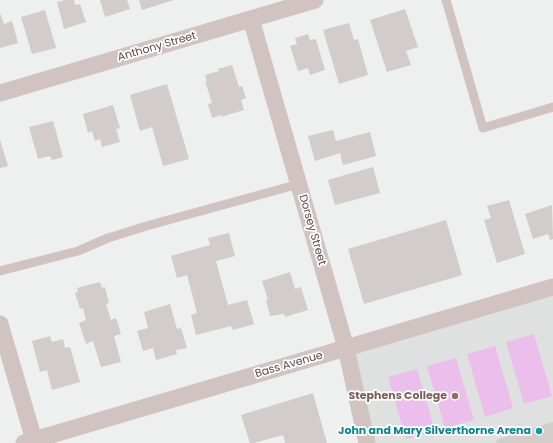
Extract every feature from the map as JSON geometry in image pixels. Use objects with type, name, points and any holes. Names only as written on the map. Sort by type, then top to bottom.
[{"type":"street","name":"Anthony Street","points":[[0,93],[315,0]]},
{"type":"street","name":"Dorsey Street","points":[[251,19],[346,348],[367,443]]},
{"type":"street","name":"Bass Avenue","points":[[29,442],[553,287]]},
{"type":"street","points":[[0,324],[29,442]]},
{"type":"lane","points":[[446,0],[483,128],[553,107]]},
{"type":"lane","points":[[0,271],[78,251],[108,238],[150,225],[299,184]]},
{"type":"shaded area","name":"Stephens College","points":[[553,287],[553,443],[367,443],[346,348]]},
{"type":"shaded area","points":[[534,334],[552,396],[524,404],[506,342]]},
{"type":"shaded area","points":[[495,346],[513,408],[485,417],[467,354]]},
{"type":"shaded area","points":[[456,358],[474,420],[445,428],[427,366]]},
{"type":"shaded area","points":[[417,369],[435,431],[406,439],[388,377]]},
{"type":"building","points":[[74,0],[75,5],[80,4],[86,22],[64,29],[57,2]]},
{"type":"building","points":[[100,0],[127,0],[130,9],[105,17]]},
{"type":"building","points":[[139,0],[174,0],[142,10]]},
{"type":"building","points":[[405,9],[418,47],[406,51],[411,65],[387,72],[370,20]]},
{"type":"building","points":[[45,10],[56,48],[32,54],[21,17]]},
{"type":"building","points":[[0,13],[4,24],[12,21],[18,43],[0,48]]},
{"type":"building","points":[[349,23],[354,40],[358,39],[368,75],[339,84],[323,30]]},
{"type":"building","points":[[308,34],[310,40],[316,39],[325,70],[310,75],[308,68],[298,71],[290,46],[297,44],[295,38]]},
{"type":"building","points":[[232,65],[239,87],[242,86],[246,98],[241,100],[244,110],[221,117],[221,115],[212,118],[208,104],[212,103],[205,81],[207,81],[205,75]]},
{"type":"building","points":[[167,84],[189,159],[163,166],[152,127],[140,131],[130,95]]},
{"type":"building","points":[[113,105],[120,128],[116,129],[120,142],[102,147],[100,139],[95,141],[92,131],[88,133],[83,114]]},
{"type":"building","points":[[53,121],[63,157],[52,160],[50,156],[38,159],[29,127]]},
{"type":"building","points":[[333,130],[336,141],[370,132],[376,156],[343,165],[340,153],[315,161],[308,136]]},
{"type":"building","points":[[0,140],[8,166],[0,168]]},
{"type":"building","points":[[373,167],[380,193],[335,205],[328,180]]},
{"type":"building","points":[[509,200],[525,254],[497,263],[484,220],[491,218],[487,206]]},
{"type":"building","points":[[552,205],[553,239],[550,240],[548,234],[533,239],[525,214]]},
{"type":"building","points":[[446,220],[462,275],[364,304],[348,249]]},
{"type":"building","points":[[229,233],[235,256],[216,261],[228,305],[247,300],[254,324],[233,330],[231,326],[196,335],[191,315],[197,313],[187,275],[177,278],[171,256],[210,245],[208,238]]},
{"type":"building","points":[[290,272],[295,289],[301,287],[308,310],[285,317],[284,314],[270,316],[266,300],[268,299],[262,281]]},
{"type":"building","points":[[100,282],[102,288],[105,287],[109,303],[106,304],[111,320],[116,318],[121,334],[114,336],[121,362],[101,367],[93,341],[86,344],[79,323],[86,320],[83,308],[80,309],[75,293],[78,292],[77,288]]},
{"type":"building","points":[[170,304],[177,329],[181,328],[187,348],[176,350],[177,354],[156,360],[153,348],[143,351],[137,331],[148,328],[144,312]]},
{"type":"building","points":[[50,336],[52,342],[63,339],[65,348],[70,347],[80,382],[52,390],[47,370],[40,372],[32,341]]},
{"type":"building","points":[[313,393],[327,443],[285,443],[283,435],[250,443],[241,415]]},
{"type":"building","name":"John and Mary Silverthorne Arena","points":[[553,422],[553,443],[497,443],[496,440]]},
{"type":"place","name":"Stephens College","points":[[455,396]]},
{"type":"place","name":"John and Mary Silverthorne Arena","points":[[539,431]]}]
